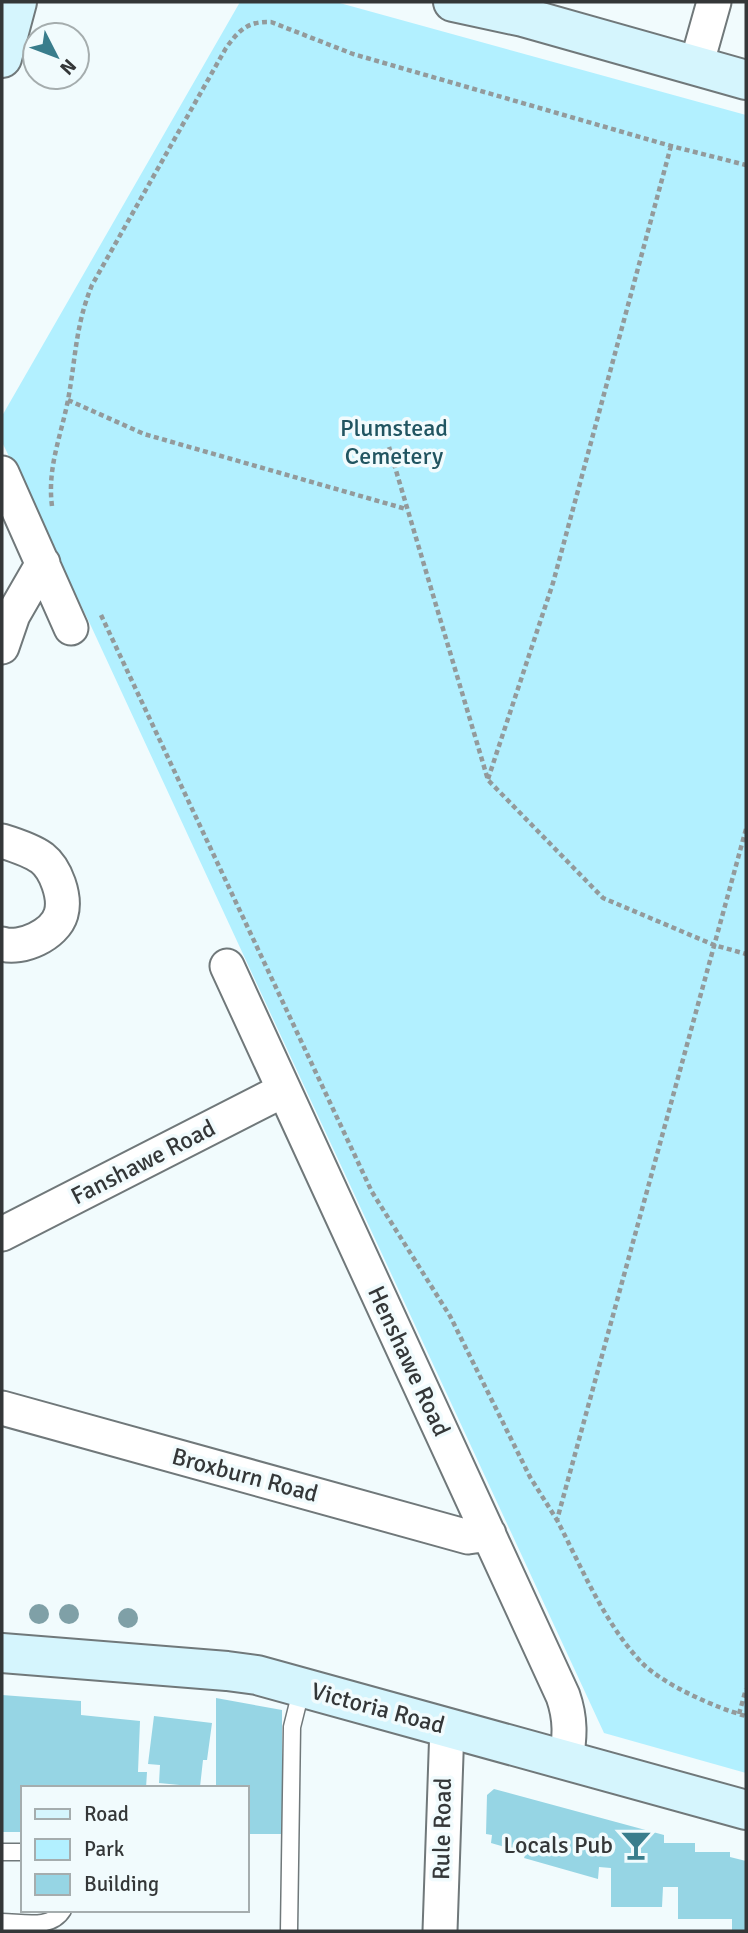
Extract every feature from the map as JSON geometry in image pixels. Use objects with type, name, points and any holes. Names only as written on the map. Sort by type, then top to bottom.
[{"type":"street","points":[[2,58],[17,2]]},
{"type":"street","points":[[453,2],[523,18],[746,80]]},
{"type":"street","points":[[696,66],[714,2]]},
{"type":"street","points":[[2,473],[71,628]]},
{"type":"street","points":[[2,647],[13,615],[43,563]]},
{"type":"street","points":[[2,841],[43,859],[52,869],[59,885],[62,905],[56,923],[39,937],[23,944],[2,944]]},
{"type":"street","name":"Henshawe Road","points":[[227,967],[568,1709],[571,1735],[566,1760]]},
{"type":"street","name":"Fanshawe Road","points":[[2,1234],[284,1090]]},
{"type":"street","name":"Broxburn Road","points":[[2,1408],[468,1537],[489,1534]]},
{"type":"street","name":"Victoria Road","points":[[2,1653],[257,1675],[746,1810]]},
{"type":"street","name":"Rule Road","points":[[440,1931],[447,1726]]},
{"type":"lane","points":[[289,1931],[292,1727],[302,1687]]},
{"type":"lane","points":[[2,1852],[21,1853]]},
{"type":"lane","points":[[2,1922],[48,1923],[58,1918],[62,1912]]},
{"type":"path","points":[[52,510],[55,450],[68,400],[76,335],[92,285],[226,48],[238,32],[249,24],[271,22],[341,51],[746,165]]},
{"type":"path","points":[[488,780],[553,583],[671,146]]},
{"type":"path","points":[[68,400],[144,434],[407,509]]},
{"type":"path","points":[[388,447],[488,780],[603,898],[714,945],[746,954]]},
{"type":"path","points":[[99,610],[372,1192],[450,1315],[530,1477],[557,1520],[610,1620],[641,1662],[670,1684],[746,1716]]},
{"type":"path","points":[[557,1520],[746,829]]},
{"type":"path","points":[[739,1714],[746,1689]]},
{"type":"green space","name":"Plumstead Cemetery","points":[[240,2],[336,2],[746,115],[746,1773],[604,1733],[91,626],[2,442],[2,416]]},
{"type":"building","points":[[2,1695],[81,1701],[81,1715],[140,1721],[138,1772],[147,1772],[146,1786],[21,1786],[21,1832],[2,1832]]},
{"type":"building","points":[[216,1698],[282,1710],[282,1834],[248,1834],[248,1786],[216,1786]]},
{"type":"building","points":[[154,1716],[212,1723],[200,1786],[159,1783],[160,1765],[148,1764]]},
{"type":"building","points":[[494,1789],[664,1835],[664,1843],[695,1843],[695,1852],[730,1852],[730,1857],[746,1861],[746,1931],[732,1931],[732,1919],[678,1919],[678,1887],[663,1887],[662,1907],[611,1907],[611,1868],[599,1867],[598,1879],[524,1858],[526,1853],[491,1843],[492,1835],[486,1834],[487,1795]]},
{"type":"place","name":"Locals Pub","points":[[636,1845]]}]
